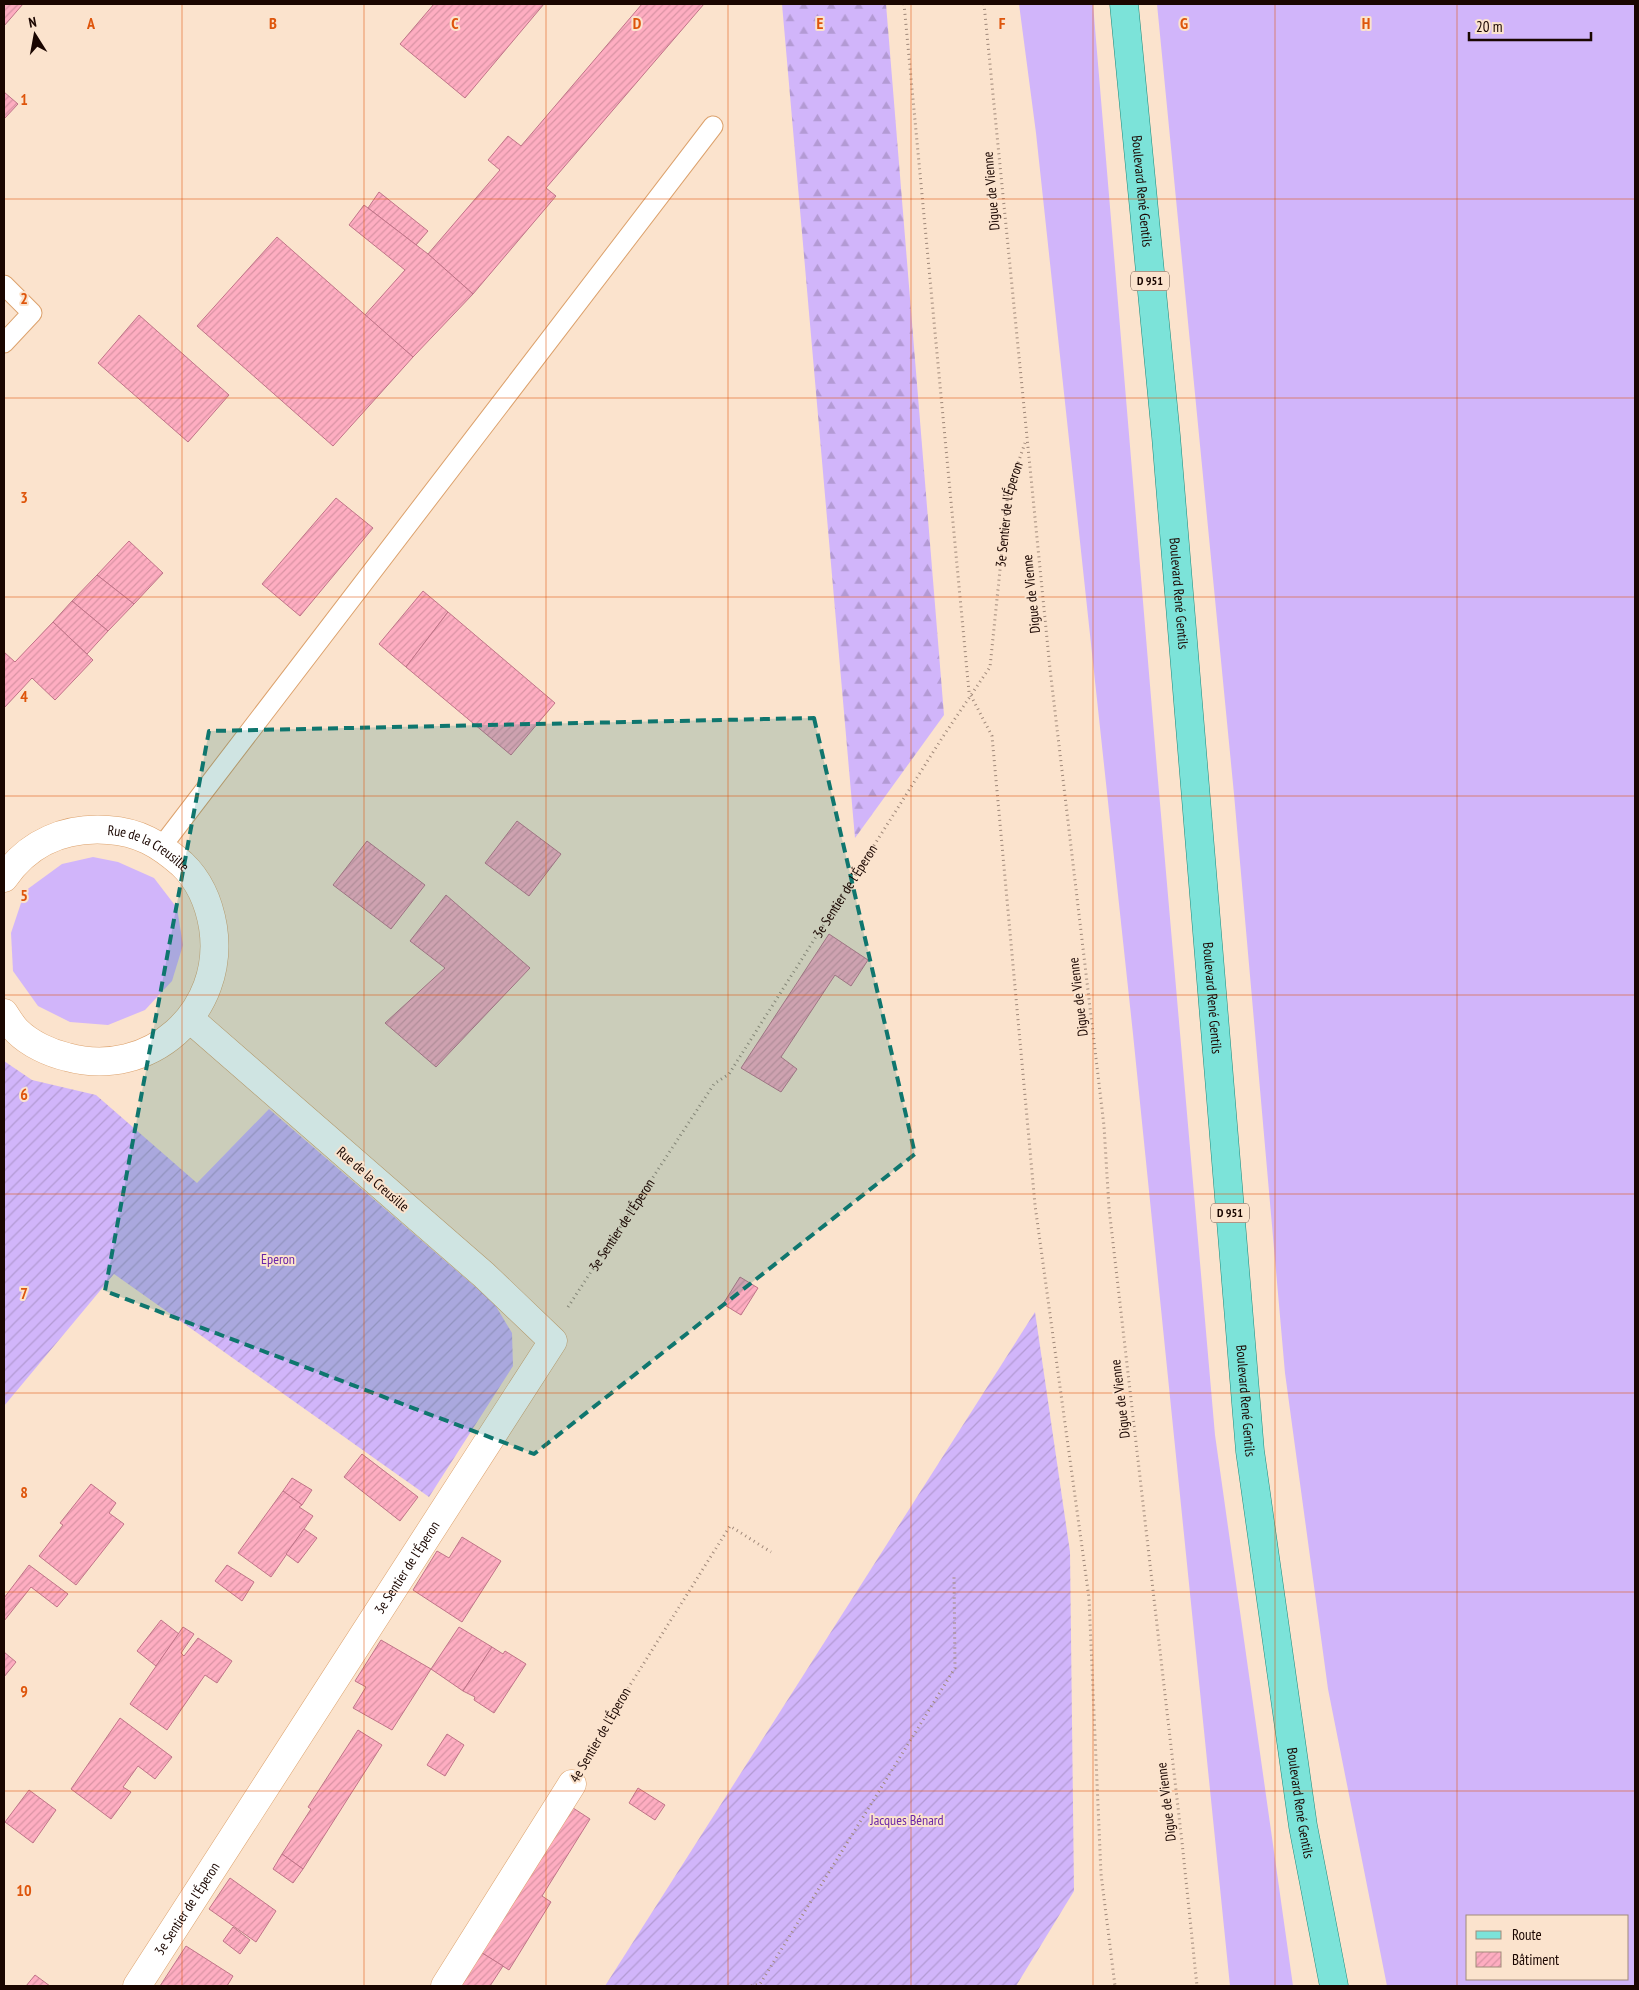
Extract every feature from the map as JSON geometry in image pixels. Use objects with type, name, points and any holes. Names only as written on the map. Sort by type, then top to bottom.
[{"type":"main road","name":"Boulevard René Gentils","points":[[1124,4],[1166,436],[1250,1451],[1303,1826],[1334,1986]]},
{"type":"street","name":"Rue de la Creusille","points":[[4,1013],[18,1032],[50,1052],[88,1063],[126,1060],[161,1045],[190,1019],[210,985],[216,946],[210,907],[191,872],[162,846],[124,831],[84,828],[46,840],[7,865]]},
{"type":"street","name":"Rue de la Creusille","points":[[190,1019],[484,1275],[553,1342]]},
{"type":"street","name":"3e Sentier de l'Éperon","points":[[136,1986],[553,1342]]},
{"type":"street","name":"4e Sentier de l'Éperon","points":[[444,1986],[572,1784]]},
{"type":"lane","points":[[162,846],[713,126]]},
{"type":"lane","points":[[4,285],[32,312],[4,343]]},
{"type":"path","points":[[904,4],[971,695],[992,736],[1036,1205],[1089,1598],[1101,1874],[1115,1986]]},
{"type":"path","name":"Digue de Vienne","points":[[984,4],[1050,668],[1104,1126],[1109,1208],[1197,1986]]},
{"type":"path","name":"3e Sentier de l'Éperon","points":[[553,1342],[561,1317],[714,1084],[729,1074],[990,667],[1008,492],[1026,440]]},
{"type":"path","name":"4e Sentier de l'Éperon","points":[[572,1784],[578,1768],[730,1526],[772,1552]]},
{"type":"path","points":[[750,1986],[760,1984],[955,1668],[954,1576]]},
{"type":"highlighted area","points":[[814,718],[915,1154],[534,1454],[105,1291],[209,731]]},
{"type":"green space","points":[[782,4],[886,4],[944,715],[855,838]]},
{"type":"green space","points":[[1019,4],[1093,4],[1215,1435],[1293,1986],[1230,1986],[1133,1034],[1036,133]]},
{"type":"green space","points":[[1157,4],[1635,4],[1635,1986],[1387,1986],[1328,1689],[1285,1373],[1234,794]]},
{"type":"green space","points":[[93,857],[118,862],[154,878],[177,908],[183,945],[172,981],[145,1010],[108,1025],[70,1022],[38,1006],[13,971],[11,933],[25,891],[62,864]]},
{"type":"green space","name":"Eperon","points":[[4,1061],[32,1080],[96,1095],[197,1183],[269,1109],[494,1303],[512,1333],[513,1366],[429,1497],[114,1274],[4,1406]]},
{"type":"green space","name":"Jacques Bénard","points":[[1035,1312],[1070,1552],[1074,1891],[1016,1986],[605,1986]]},
{"type":"building","points":[[4,4],[23,4],[4,26]]},
{"type":"building","points":[[434,4],[544,4],[465,98],[400,44]]},
{"type":"building","points":[[642,4],[704,4],[546,188],[556,196],[473,294],[428,254],[500,170],[488,160],[508,136],[521,146]]},
{"type":"building","points":[[4,92],[18,104],[4,119]]},
{"type":"building","points":[[379,192],[428,231],[416,245],[368,208]]},
{"type":"building","points":[[364,205],[428,254],[473,294],[413,357],[365,315],[405,270],[349,225]]},
{"type":"building","points":[[277,237],[413,357],[333,446],[197,326]]},
{"type":"building","points":[[139,315],[229,395],[188,442],[98,363]]},
{"type":"building","points":[[336,498],[373,528],[300,616],[262,584]]},
{"type":"building","points":[[129,541],[163,573],[134,604],[97,575]]},
{"type":"building","points":[[97,575],[134,604],[108,631],[72,601]]},
{"type":"building","points":[[423,591],[448,612],[406,667],[379,644]]},
{"type":"building","points":[[72,601],[108,631],[87,654],[53,622]]},
{"type":"building","points":[[448,612],[555,703],[511,755],[406,667]]},
{"type":"building","points":[[53,622],[93,660],[55,700],[32,678],[4,708],[4,652],[15,662]]},
{"type":"building","points":[[517,821],[561,854],[529,896],[485,863]]},
{"type":"building","points":[[367,841],[425,885],[391,929],[333,885]]},
{"type":"building","points":[[446,895],[530,968],[436,1067],[385,1023],[445,968],[410,941]]},
{"type":"building","points":[[829,934],[868,960],[851,986],[835,975],[781,1057],[797,1069],[781,1092],[741,1068]]},
{"type":"building","points":[[740,1277],[758,1288],[741,1315],[723,1304]]},
{"type":"building","points":[[362,1454],[418,1497],[400,1521],[344,1477]]},
{"type":"building","points":[[292,1478],[312,1490],[302,1505],[283,1491]]},
{"type":"building","points":[[91,1484],[116,1503],[109,1513],[124,1524],[76,1585],[39,1556],[63,1525],[60,1523]]},
{"type":"building","points":[[283,1491],[302,1505],[299,1507],[313,1516],[271,1577],[238,1553]]},
{"type":"building","points":[[304,1529],[317,1538],[298,1563],[286,1554]]},
{"type":"building","points":[[462,1537],[501,1561],[462,1622],[413,1590],[437,1551],[449,1558]]},
{"type":"building","points":[[29,1565],[68,1594],[57,1607],[31,1587],[4,1621],[4,1598]]},
{"type":"building","points":[[227,1565],[254,1582],[242,1601],[215,1581]]},
{"type":"building","points":[[161,1620],[179,1634],[156,1666],[137,1651]]},
{"type":"building","points":[[183,1627],[194,1634],[181,1653],[184,1656],[198,1638],[232,1661],[217,1683],[205,1675],[167,1730],[130,1704]]},
{"type":"building","points":[[459,1627],[492,1647],[463,1691],[431,1669]]},
{"type":"building","points":[[381,1640],[431,1669],[392,1730],[353,1708],[366,1687],[355,1681]]},
{"type":"building","points":[[492,1647],[503,1654],[505,1651],[526,1664],[494,1713],[474,1700],[475,1697],[463,1691]]},
{"type":"building","points":[[4,1652],[16,1662],[4,1677]]},
{"type":"building","points":[[120,1718],[172,1757],[155,1779],[138,1766],[123,1787],[131,1792],[111,1819],[71,1789]]},
{"type":"building","points":[[358,1730],[382,1745],[303,1869],[282,1854],[311,1809],[308,1807]]},
{"type":"building","points":[[447,1734],[464,1745],[445,1776],[427,1765]]},
{"type":"building","points":[[638,1788],[665,1805],[655,1820],[629,1803]]},
{"type":"building","points":[[29,1790],[56,1810],[33,1843],[5,1822]]},
{"type":"building","points":[[570,1806],[590,1819],[542,1896],[551,1902],[509,1970],[479,1951]]},
{"type":"building","points":[[282,1854],[303,1869],[293,1883],[273,1869]]},
{"type":"building","points":[[230,1878],[276,1911],[256,1942],[209,1909]]},
{"type":"building","points":[[233,1927],[250,1940],[240,1954],[223,1941]]},
{"type":"building","points":[[186,1946],[233,1976],[227,1986],[160,1986]]},
{"type":"building","points":[[479,1951],[503,1966],[490,1986],[457,1986]]},
{"type":"building","points":[[35,1975],[50,1986],[26,1986]]}]
